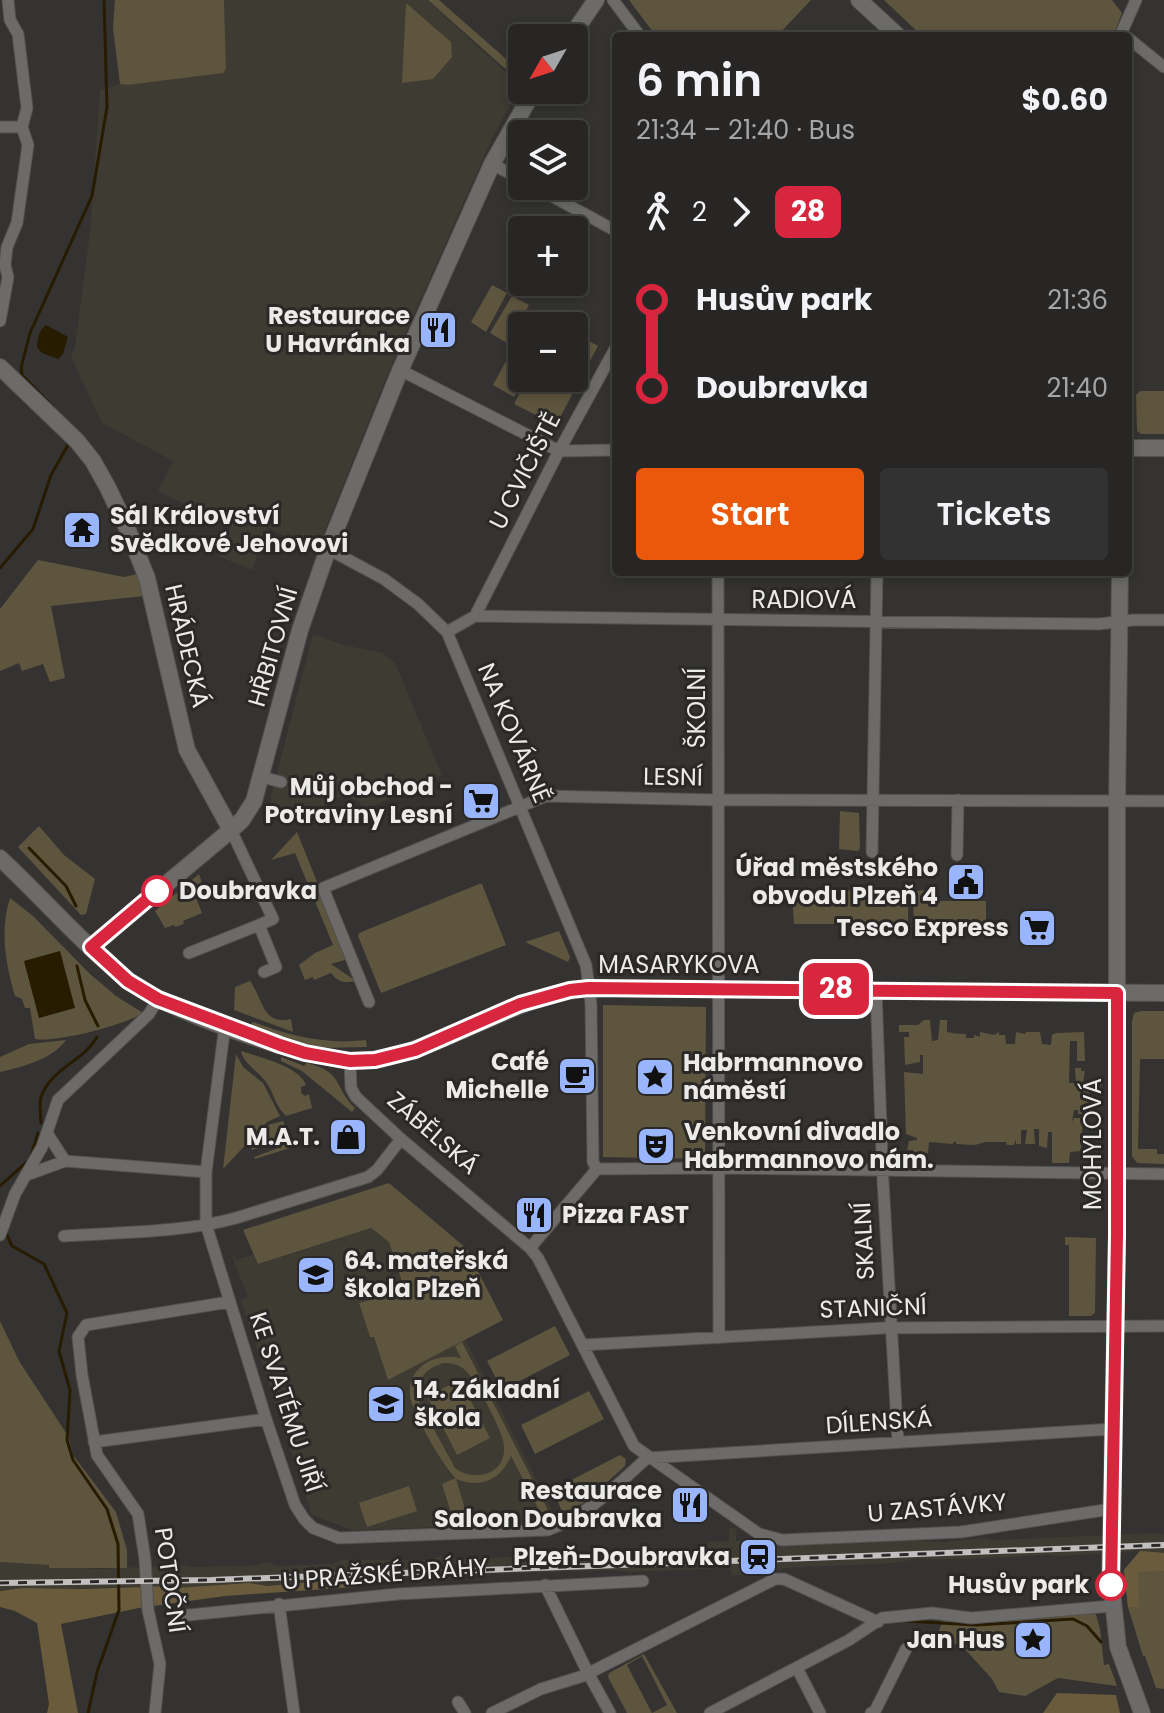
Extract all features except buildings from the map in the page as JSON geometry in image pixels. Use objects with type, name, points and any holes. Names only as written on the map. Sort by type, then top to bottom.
[{"type":"street","points":[[0,321],[8,277],[5,265],[7,247],[17,223],[28,145],[22,127],[27,108],[18,34],[10,20],[8,0]]},
{"type":"street","points":[[580,24],[596,0]]},
{"type":"street","points":[[613,0],[637,32]]},
{"type":"street","points":[[859,0],[894,32]]},
{"type":"street","points":[[1125,32],[1136,0]]},
{"type":"street","points":[[1132,42],[1164,67]]},
{"type":"street","name":"HŘBITOVNÍ","points":[[91,947],[234,834],[254,801],[300,630],[328,549],[400,370],[492,164],[526,104]]},
{"type":"street","points":[[0,127],[22,127]]},
{"type":"street","points":[[492,164],[508,173]]},
{"type":"street","points":[[559,200],[612,229]]},
{"type":"street","name":"U CVIČIŠTĚ","points":[[475,616],[612,354]]},
{"type":"street","name":"HRÁDECKÁ","points":[[0,367],[77,441],[108,488],[147,578],[187,750],[234,834],[273,919],[259,925],[276,967],[264,972]]},
{"type":"street","points":[[400,370],[559,451],[612,450]]},
{"type":"street","points":[[1132,448],[1164,448]]},
{"type":"street","name":"NA KOVÁRNĚ","points":[[328,549],[384,579],[418,604],[447,632],[582,955],[589,988]]},
{"type":"street","name":"ŠKOLNÍ","points":[[718,576],[718,989]]},
{"type":"street","points":[[872,852],[877,576]]},
{"type":"street","name":"MOHYLOVÁ","points":[[1120,576],[1112,1606],[1120,1657],[1142,1712]]},
{"type":"street","points":[[447,632],[475,616]]},
{"type":"street","name":"RADIOVÁ","points":[[475,616],[876,622],[1164,620]]},
{"type":"street","points":[[262,777],[281,782]]},
{"type":"street","name":"LESNÍ","points":[[369,1002],[323,888],[546,796],[718,800],[1164,801]]},
{"type":"street","points":[[957,855],[958,800]]},
{"type":"street","points":[[0,858],[128,981],[158,999],[305,1053],[350,1061]]},
{"type":"street","points":[[189,953],[259,925]]},
{"type":"street","points":[[589,988],[593,1162],[597,1169]]},
{"type":"street","name":"MASARYKOVA","points":[[350,1061],[375,1060],[415,1050],[520,1004],[589,988],[1164,993]]},
{"type":"street","points":[[718,989],[719,1338]]},
{"type":"street","name":"SKALNÍ","points":[[876,990],[882,1172],[898,1442]]},
{"type":"street","points":[[0,1233],[15,1194],[47,1133],[58,1100],[149,1014],[158,999]]},
{"type":"street","name":"KE SVATÉMU JIŘÍ","points":[[225,1025],[206,1172],[206,1224],[266,1419],[295,1505],[304,1519],[324,1534],[339,1538],[548,1530],[590,1509],[647,1458]]},
{"type":"street","name":"ZÁBĚLSKÁ","points":[[350,1061],[351,1088],[356,1097],[530,1248],[546,1268],[634,1446],[647,1458],[766,1537]]},
{"type":"street","points":[[47,1133],[65,1161]]},
{"type":"street","points":[[64,1236],[206,1224],[236,1218],[368,1177],[401,1139]]},
{"type":"street","points":[[27,1175],[65,1161],[206,1172]]},
{"type":"street","points":[[530,1248],[597,1169],[1164,1174]]},
{"type":"street","name":"POTOČNÍ","points":[[155,1713],[160,1664],[148,1610],[138,1514],[97,1455],[78,1337],[86,1325],[229,1302]]},
{"type":"street","name":"STANIČNÍ","points":[[583,1345],[891,1328],[1164,1326]]},
{"type":"street","points":[[94,1442],[266,1419]]},
{"type":"street","name":"DÍLENSKÁ","points":[[647,1458],[1113,1429]]},
{"type":"street","name":"U ZASTÁVKY","points":[[766,1537],[782,1540],[961,1532],[1111,1509]]},
{"type":"street","points":[[492,1713],[541,1689],[588,1673],[775,1579],[784,1579],[878,1622]]},
{"type":"street","name":"U PRAŽSKÉ DRÁHY","points":[[179,1616],[279,1604],[643,1581]]},
{"type":"street","points":[[545,1585],[610,1713]]},
{"type":"street","points":[[279,1604],[294,1713]]},
{"type":"street","points":[[710,1713],[797,1668],[882,1618],[932,1613],[971,1618],[1112,1606]]},
{"type":"street","points":[[871,1713],[875,1711],[906,1649]]},
{"type":"street","points":[[797,1668],[820,1713]]},
{"type":"street","points":[[458,1702],[465,1713]]},
{"type":"shaded area","points":[[115,0],[224,0],[226,69],[223,73],[120,84],[113,28]]},
{"type":"shaded area","points":[[224,0],[427,0],[508,74],[508,104],[511,104],[493,136],[388,373],[316,552],[267,527],[252,570],[218,556],[231,526],[158,491],[173,461],[102,423],[71,357],[90,233],[100,90],[120,84],[223,73],[226,68]]},
{"type":"shaded area","points":[[428,0],[439,0],[508,61],[508,71]]},
{"type":"shaded area","points":[[629,0],[811,0],[781,32],[653,32]]},
{"type":"shaded area","points":[[884,0],[1112,0],[1122,13],[1115,32],[918,32]]},
{"type":"shaded area","points":[[406,3],[451,42],[452,57],[433,79],[402,83]]},
{"type":"shaded area","points":[[492,285],[507,293],[486,332],[471,322]]},
{"type":"shaded area","points":[[512,296],[529,305],[525,312],[508,312],[507,343],[490,333]]},
{"type":"shaded area","points":[[46,325],[68,337],[63,354],[58,359],[42,353],[37,347],[40,332]]},
{"type":"shaded area","points":[[588,341],[598,346],[588,365]]},
{"type":"shaded area","points":[[508,358],[508,392],[517,392],[514,397],[493,385]]},
{"type":"shaded area","points":[[1140,391],[1164,391],[1164,434],[1141,434],[1137,431],[1136,395]]},
{"type":"shaded area","points":[[520,392],[574,392],[556,425],[514,404]]},
{"type":"shaded area","points":[[38,560],[124,577],[137,574],[144,596],[51,606],[65,678],[50,682],[43,664],[22,671],[19,663],[0,671],[0,609]]},
{"type":"shaded area","points":[[313,634],[344,645],[383,653],[395,663],[442,775],[365,810],[358,801],[344,795],[298,820],[278,816],[271,806],[271,797]]},
{"type":"shaded area","points":[[840,811],[859,813],[858,851],[839,849]]},
{"type":"shaded area","points":[[39,826],[64,855],[95,879],[86,914],[81,915],[18,847]]},
{"type":"shaded area","points":[[297,832],[348,959],[331,964],[356,981],[342,982],[331,973],[305,980],[299,965],[333,945],[295,853],[271,860]]},
{"type":"shaded area","points":[[199,874],[202,883],[192,888],[202,913],[183,921],[184,924],[165,928],[155,911]]},
{"type":"shaded area","points":[[482,884],[506,945],[381,993],[359,933]]},
{"type":"shaded area","points":[[794,890],[905,891],[908,893],[908,922],[794,924]]},
{"type":"shaded area","points":[[925,890],[925,901],[986,901],[986,921],[977,925],[914,924],[913,893]]},
{"type":"shaded area","points":[[10,898],[33,916],[90,974],[143,1013],[90,1032],[35,1039],[30,1008],[25,1008],[22,999],[15,996],[9,971],[5,934]]},
{"type":"shaded area","points":[[559,931],[570,957],[568,962],[525,942]]},
{"type":"shaded area","points":[[60,951],[75,1008],[39,1018],[24,961]]},
{"type":"shaded area","points":[[250,981],[269,1015],[281,1020],[291,1019],[293,1032],[234,1010],[235,987]]},
{"type":"shaded area","points":[[603,1005],[706,1007],[705,1159],[603,1157]]},
{"type":"shaded area","points":[[1164,1011],[1164,1059],[1140,1059],[1138,1149],[1157,1149],[1157,1154],[1164,1154],[1164,1164],[1137,1163],[1132,1156],[1132,1021],[1134,1013]]},
{"type":"shaded area","points":[[930,1020],[932,1041],[938,1040],[940,1020],[947,1020],[947,1032],[966,1034],[966,1038],[974,1038],[974,1035],[980,1037],[980,1032],[994,1035],[999,1032],[999,1035],[1005,1035],[1006,1044],[1015,1044],[1016,1032],[1040,1032],[1042,1044],[1051,1045],[1052,1035],[1056,1033],[1084,1032],[1085,1061],[1077,1061],[1077,1041],[1070,1041],[1069,1083],[1076,1083],[1075,1068],[1081,1068],[1085,1071],[1083,1083],[1101,1083],[1100,1090],[1090,1091],[1090,1105],[1086,1105],[1086,1109],[1090,1110],[1090,1114],[1078,1114],[1078,1110],[1074,1110],[1072,1122],[1074,1118],[1083,1118],[1081,1151],[1070,1152],[1069,1163],[1052,1163],[1052,1132],[1048,1132],[1047,1148],[1039,1146],[1039,1129],[1034,1129],[1035,1144],[1025,1144],[1027,1130],[1021,1130],[1021,1144],[1016,1144],[1016,1139],[1014,1145],[1007,1145],[1006,1142],[975,1145],[956,1144],[956,1141],[952,1144],[929,1142],[928,1153],[923,1153],[923,1161],[908,1161],[908,1155],[913,1154],[913,1150],[907,1150],[909,1141],[917,1138],[906,1134],[904,1072],[923,1074],[923,1055],[920,1055],[920,1062],[905,1065],[904,1037],[909,1037],[909,1032],[899,1032],[899,1025],[918,1025]]},
{"type":"shaded area","points":[[253,1022],[308,1038],[366,1040],[367,1047],[318,1048],[248,1027]]},
{"type":"shaded area","points":[[66,1040],[45,1057],[0,1072],[0,1057],[29,1044]]},
{"type":"shaded area","points":[[242,1051],[296,1073],[306,1085],[301,1087],[301,1093],[305,1096],[309,1094],[312,1108],[286,1116],[266,1082],[246,1061]]},
{"type":"shaded area","points":[[236,1054],[243,1067],[263,1083],[280,1116],[267,1122],[223,1169]]},
{"type":"shaded area","points":[[281,1057],[327,1071],[355,1108],[352,1112],[302,1071],[281,1061]]},
{"type":"shaded area","points":[[283,1121],[292,1145],[290,1148],[255,1159],[278,1148],[276,1142],[252,1150],[250,1144],[268,1125]]},
{"type":"shaded area","points":[[389,1183],[466,1248],[503,1320],[388,1380],[359,1303],[405,1291],[389,1242],[371,1228],[258,1264],[243,1230]]},
{"type":"shaded area","name":"14. Základní škola","points":[[371,1228],[389,1242],[397,1267],[390,1269],[391,1275],[399,1274],[405,1292],[359,1304],[370,1337],[374,1336],[388,1380],[465,1339],[555,1516],[540,1522],[521,1524],[352,1530],[312,1515],[241,1300],[248,1297],[232,1256],[236,1260],[255,1254],[259,1264]]},
{"type":"shaded area","points":[[1065,1237],[1096,1238],[1095,1313],[1091,1316],[1069,1316],[1069,1245],[1065,1245]]},
{"type":"shaded area","points":[[0,1321],[19,1361],[68,1436],[73,1455],[116,1512],[127,1550],[127,1568],[49,1568],[49,1565],[0,1562]]},
{"type":"shaded area","points":[[555,1326],[570,1355],[502,1390],[487,1361]]},
{"type":"shaded area","points":[[462,1342],[548,1510],[541,1514],[511,1456],[502,1471],[489,1480],[473,1483],[456,1479],[466,1512],[452,1516],[442,1484],[456,1478],[416,1414],[410,1386],[418,1369],[433,1359],[461,1358],[455,1346]],"holes":[[[444,1363],[457,1365],[471,1377],[499,1430],[504,1455],[495,1469],[488,1473],[472,1475],[455,1468],[419,1402],[418,1388],[422,1377],[431,1368]]]},
{"type":"shaded area","points":[[460,1380],[490,1438],[457,1455],[427,1396]]},
{"type":"shaded area","points":[[589,1391],[604,1419],[535,1454],[521,1425]]},
{"type":"shaded area","points":[[620,1455],[626,1459],[625,1466],[585,1502],[563,1513],[552,1490]]},
{"type":"shaded area","points":[[409,1486],[417,1511],[367,1527],[359,1503]]},
{"type":"shaded area","points":[[729,1528],[736,1528],[736,1541],[753,1541],[758,1546],[1155,1533],[1164,1534],[1164,1553],[1140,1551],[916,1559],[895,1563],[786,1568],[731,1576],[731,1570],[726,1568],[611,1570],[451,1575],[434,1579],[423,1576],[362,1578],[352,1582],[335,1580],[267,1586],[249,1583],[175,1588],[0,1590],[0,1562],[97,1569],[250,1566],[268,1562],[277,1566],[333,1564],[341,1560],[423,1560],[441,1556],[450,1559],[664,1552],[667,1549],[707,1548],[707,1542],[729,1541]]},
{"type":"shaded area","points":[[1140,1551],[1164,1553],[1164,1689],[1156,1688],[1128,1607],[1124,1570]]},
{"type":"shaded area","points":[[1140,1551],[1164,1553],[1164,1571],[1138,1572],[1139,1607],[1128,1607],[1124,1570]]},
{"type":"shaded area","points":[[335,1580],[352,1582],[356,1587],[225,1596],[139,1608],[61,1624],[78,1713],[47,1713],[49,1704],[37,1623],[0,1607],[0,1591],[23,1588],[175,1588],[249,1583],[267,1586]]},
{"type":"shaded area","name":"Husův park","points":[[1094,1608],[1104,1665],[1109,1664],[1117,1686],[1058,1678],[1025,1696],[999,1692],[992,1679],[962,1646],[936,1638],[945,1615]]},
{"type":"shaded area","points":[[644,1654],[677,1713],[652,1713],[627,1713],[608,1677],[609,1673]],"holes":[[[642,1656],[667,1705],[652,1713],[627,1665]]]},
{"type":"shaded area","points":[[1057,1693],[1116,1695],[1120,1713],[1043,1713]]},
{"type":"waterway","points":[[53,407],[22,375],[21,368],[30,333],[92,196],[107,107],[104,0]]},
{"type":"waterway","points":[[0,568],[33,529],[51,475],[68,445]]},
{"type":"waterway","points":[[29,848],[66,886],[76,906]]},
{"type":"waterway","points":[[77,966],[85,1000],[98,1026]]},
{"type":"waterway","points":[[41,1123],[40,1100],[46,1087],[97,1037]]},
{"type":"waterway","points":[[0,1186],[30,1159],[38,1133]]},
{"type":"waterway","points":[[6,1233],[12,1246],[44,1264],[67,1313],[59,1351],[70,1390],[67,1440],[73,1460],[107,1509],[118,1544],[119,1610],[97,1672],[88,1713]]},
{"type":"waterway","points":[[906,1621],[976,1625],[1073,1619],[1087,1626],[1101,1642]]},
{"type":"railway","points":[[0,1583],[211,1580],[1164,1545]]},
{"type":"bus line","name":"28","points":[[157,891],[91,947],[128,981],[158,999],[280,1045],[350,1061],[375,1060],[415,1050],[520,1004],[589,988],[1117,993],[1116,1340],[1111,1585]]},
{"type":"place","name":"Restaurace U Havránka","points":[[438,330]]},
{"type":"place","name":"Sál Království Svědkové Jehovovi","points":[[82,530]]},
{"type":"place","name":"Můj obchod - Potraviny Lesní","points":[[481,801]]},
{"type":"place","name":"Úřad městského obvodu Plzeň 4","points":[[966,882]]},
{"type":"place","name":"Doubravka","points":[[157,891]]},
{"type":"place","name":"Tesco Express","points":[[1037,928]]},
{"type":"place","name":"Café Michelle","points":[[577,1076]]},
{"type":"place","name":"Habrmannovo náměstí","points":[[655,1077]]},
{"type":"place","name":"M.A.T.","points":[[348,1137]]},
{"type":"place","name":"Venkovní divadlo Habrmannovo nám.","points":[[656,1146]]},
{"type":"place","name":"Pizza FAST","points":[[534,1215]]},
{"type":"place","name":"64. mateřská škola Plzeň","points":[[316,1275]]},
{"type":"place","name":"14. Základní škola","points":[[386,1404]]},
{"type":"place","name":"Restaurace Saloon Doubravka","points":[[690,1505]]},
{"type":"place","name":"Plzeň-Doubravka","points":[[758,1557]]},
{"type":"place","name":"Husův park","points":[[1111,1585]]},
{"type":"place","name":"Jan Hus","points":[[1033,1640]]}]
